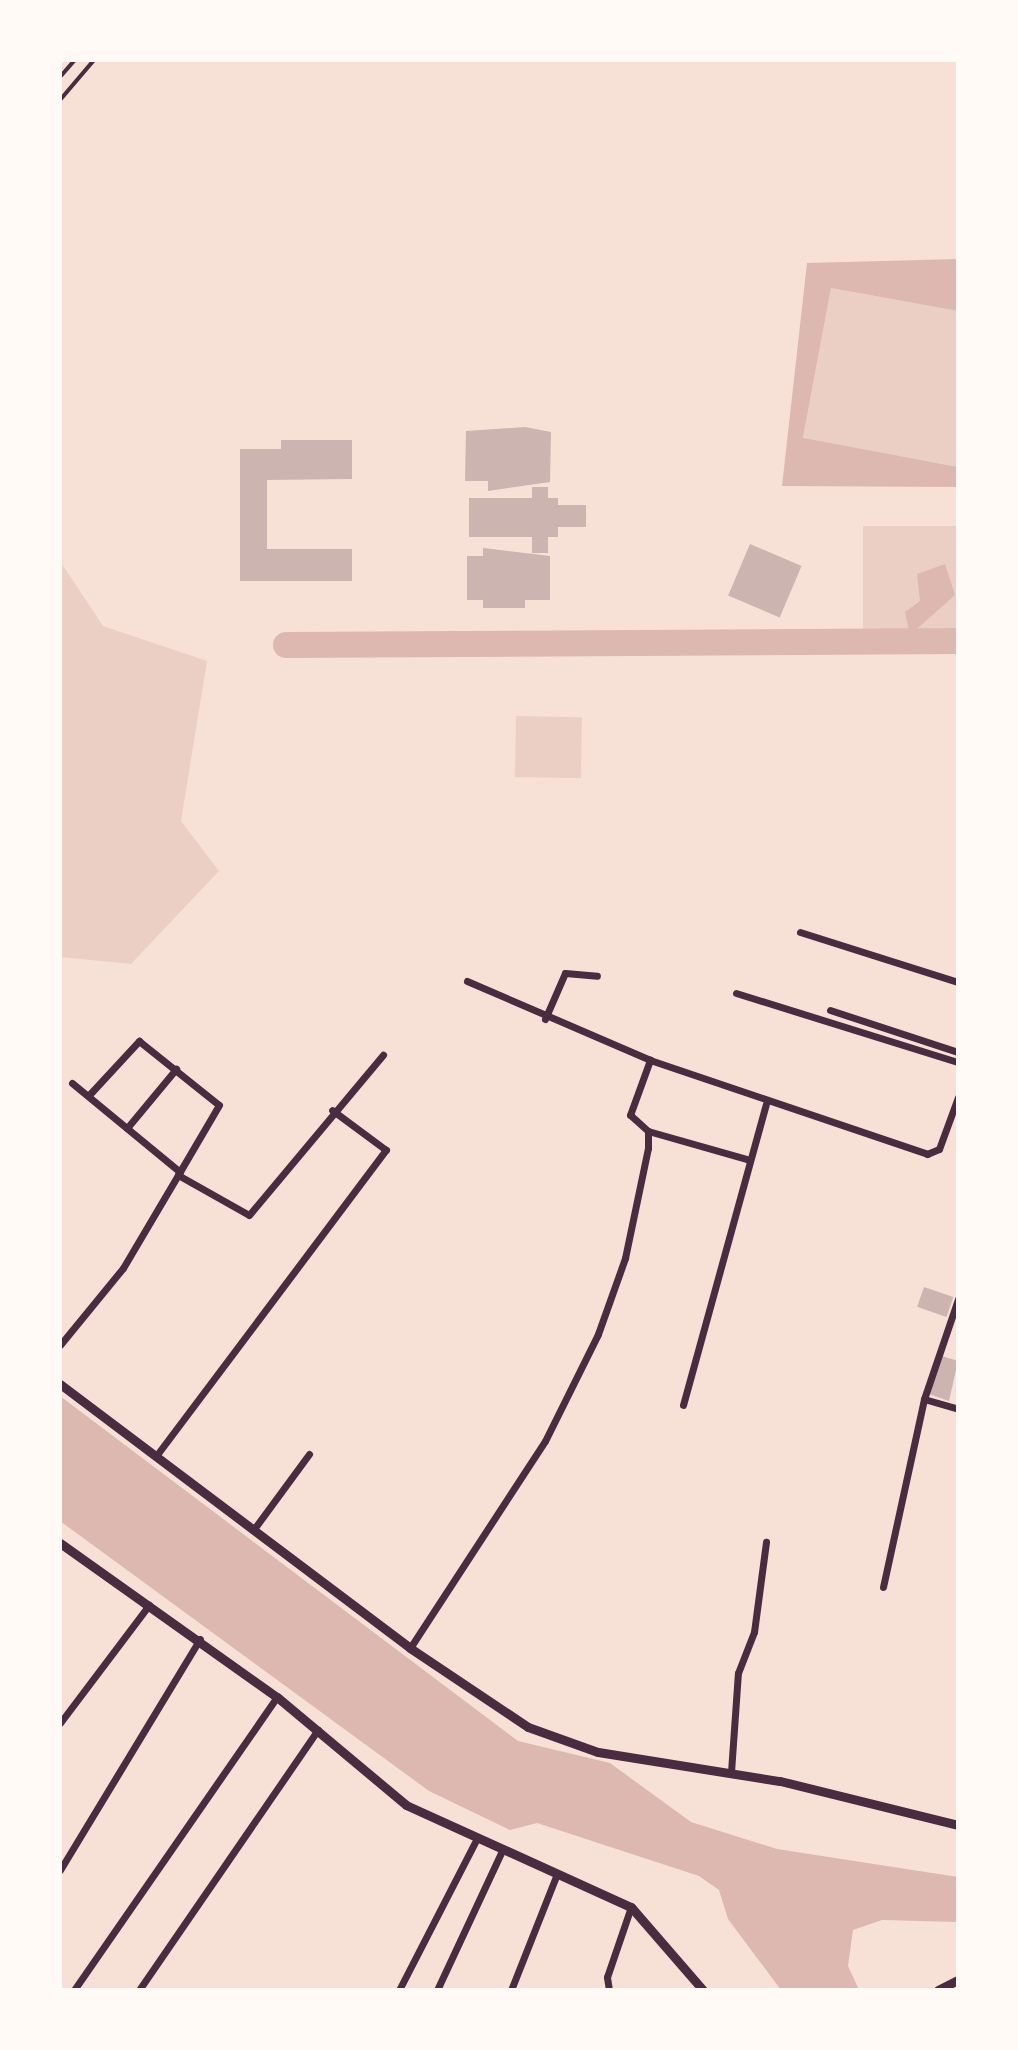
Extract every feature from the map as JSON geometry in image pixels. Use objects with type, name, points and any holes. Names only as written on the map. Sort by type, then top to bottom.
[{"type":"street","points":[[800,932],[958,982]]},
{"type":"street","points":[[545,1019],[567,971],[597,976]]},
{"type":"street","points":[[467,981],[545,1019],[766,1104],[927,1154],[939,1149],[954,1119],[958,1097]]},
{"type":"street","points":[[736,993],[958,1062]]},
{"type":"street","points":[[830,1010],[958,1052]]},
{"type":"street","points":[[60,1345],[123,1268],[220,1108],[176,1069],[135,1041],[89,1095]]},
{"type":"street","points":[[72,1083],[179,1173],[246,1217],[332,1110],[383,1055]]},
{"type":"street","points":[[650,1060],[630,1115],[648,1131],[746,1159]]},
{"type":"street","points":[[127,1128],[176,1069]]},
{"type":"street","points":[[683,1405],[746,1159],[766,1104]]},
{"type":"street","points":[[156,1456],[386,1150],[332,1110]]},
{"type":"street","points":[[410,1648],[545,1441],[598,1334],[625,1258],[648,1131]]},
{"type":"street","points":[[883,1587],[924,1399],[958,1299]]},
{"type":"street","points":[[60,1384],[410,1648],[547,1735],[598,1752],[731,1772],[958,1821]]},
{"type":"street","points":[[924,1399],[958,1409]]},
{"type":"street","points":[[254,1529],[309,1454]]},
{"type":"street","points":[[731,1772],[738,1673],[754,1632],[766,1542]]},
{"type":"street","points":[[60,1543],[200,1639],[277,1697],[406,1805],[475,1842],[631,1907],[703,1990]]},
{"type":"street","points":[[60,1723],[149,1605]]},
{"type":"street","points":[[60,1870],[200,1639]]},
{"type":"street","points":[[74,1990],[277,1697]]},
{"type":"street","points":[[139,1990],[318,1730]]},
{"type":"street","points":[[399,1990],[475,1842]]},
{"type":"street","points":[[437,1990],[501,1853]]},
{"type":"street","points":[[511,1990],[557,1874]]},
{"type":"street","points":[[609,1990],[607,1977],[631,1907]]},
{"type":"street","points":[[938,1990],[958,1980]]},
{"type":"lane","points":[[60,77],[75,60]]},
{"type":"lane","points":[[60,100],[94,60]]},
{"type":"shaded area","points":[[958,259],[958,311],[831,288],[803,438],[958,467],[958,487],[782,486],[807,263]]},
{"type":"shaded area","points":[[831,288],[958,311],[958,467],[803,439]]},
{"type":"shaded area","points":[[863,526],[958,526],[958,634],[863,634]]},
{"type":"shaded area","points":[[60,561],[103,626],[207,661],[181,821],[219,871],[131,964],[60,957]]},
{"type":"shaded area","points":[[945,564],[955,595],[910,635],[905,612],[920,601],[917,574]]},
{"type":"shaded area","points":[[516,716],[582,717],[581,778],[515,777]]},
{"type":"shaded area","points":[[60,1396],[518,1741],[610,1763],[691,1822],[777,1849],[958,1877],[958,1922],[882,1920],[853,1930],[848,1966],[859,1990],[781,1990],[728,1919],[719,1890],[699,1876],[537,1823],[510,1830],[429,1791],[60,1521]]},
{"type":"building","points":[[525,427],[551,432],[550,482],[488,491],[488,481],[465,481],[466,431]]},
{"type":"building","points":[[281,440],[352,440],[352,479],[267,480],[267,549],[352,549],[352,581],[240,581],[240,449],[281,449]]},
{"type":"building","points":[[532,487],[548,487],[548,498],[558,498],[558,505],[586,505],[586,527],[558,527],[558,537],[548,537],[548,553],[532,553],[532,537],[469,537],[469,498],[532,498]]},
{"type":"building","points":[[750,544],[802,566],[780,617],[728,596]]},
{"type":"building","points":[[483,548],[550,556],[550,600],[525,600],[525,608],[483,608],[483,600],[467,600],[467,556],[483,556]]},
{"type":"building","points":[[924,1287],[953,1297],[946,1317],[917,1307]]},
{"type":"building","points":[[942,1356],[958,1361],[949,1401],[929,1394]]},
{"type":"waterway","points":[[286,645],[958,641]]}]
